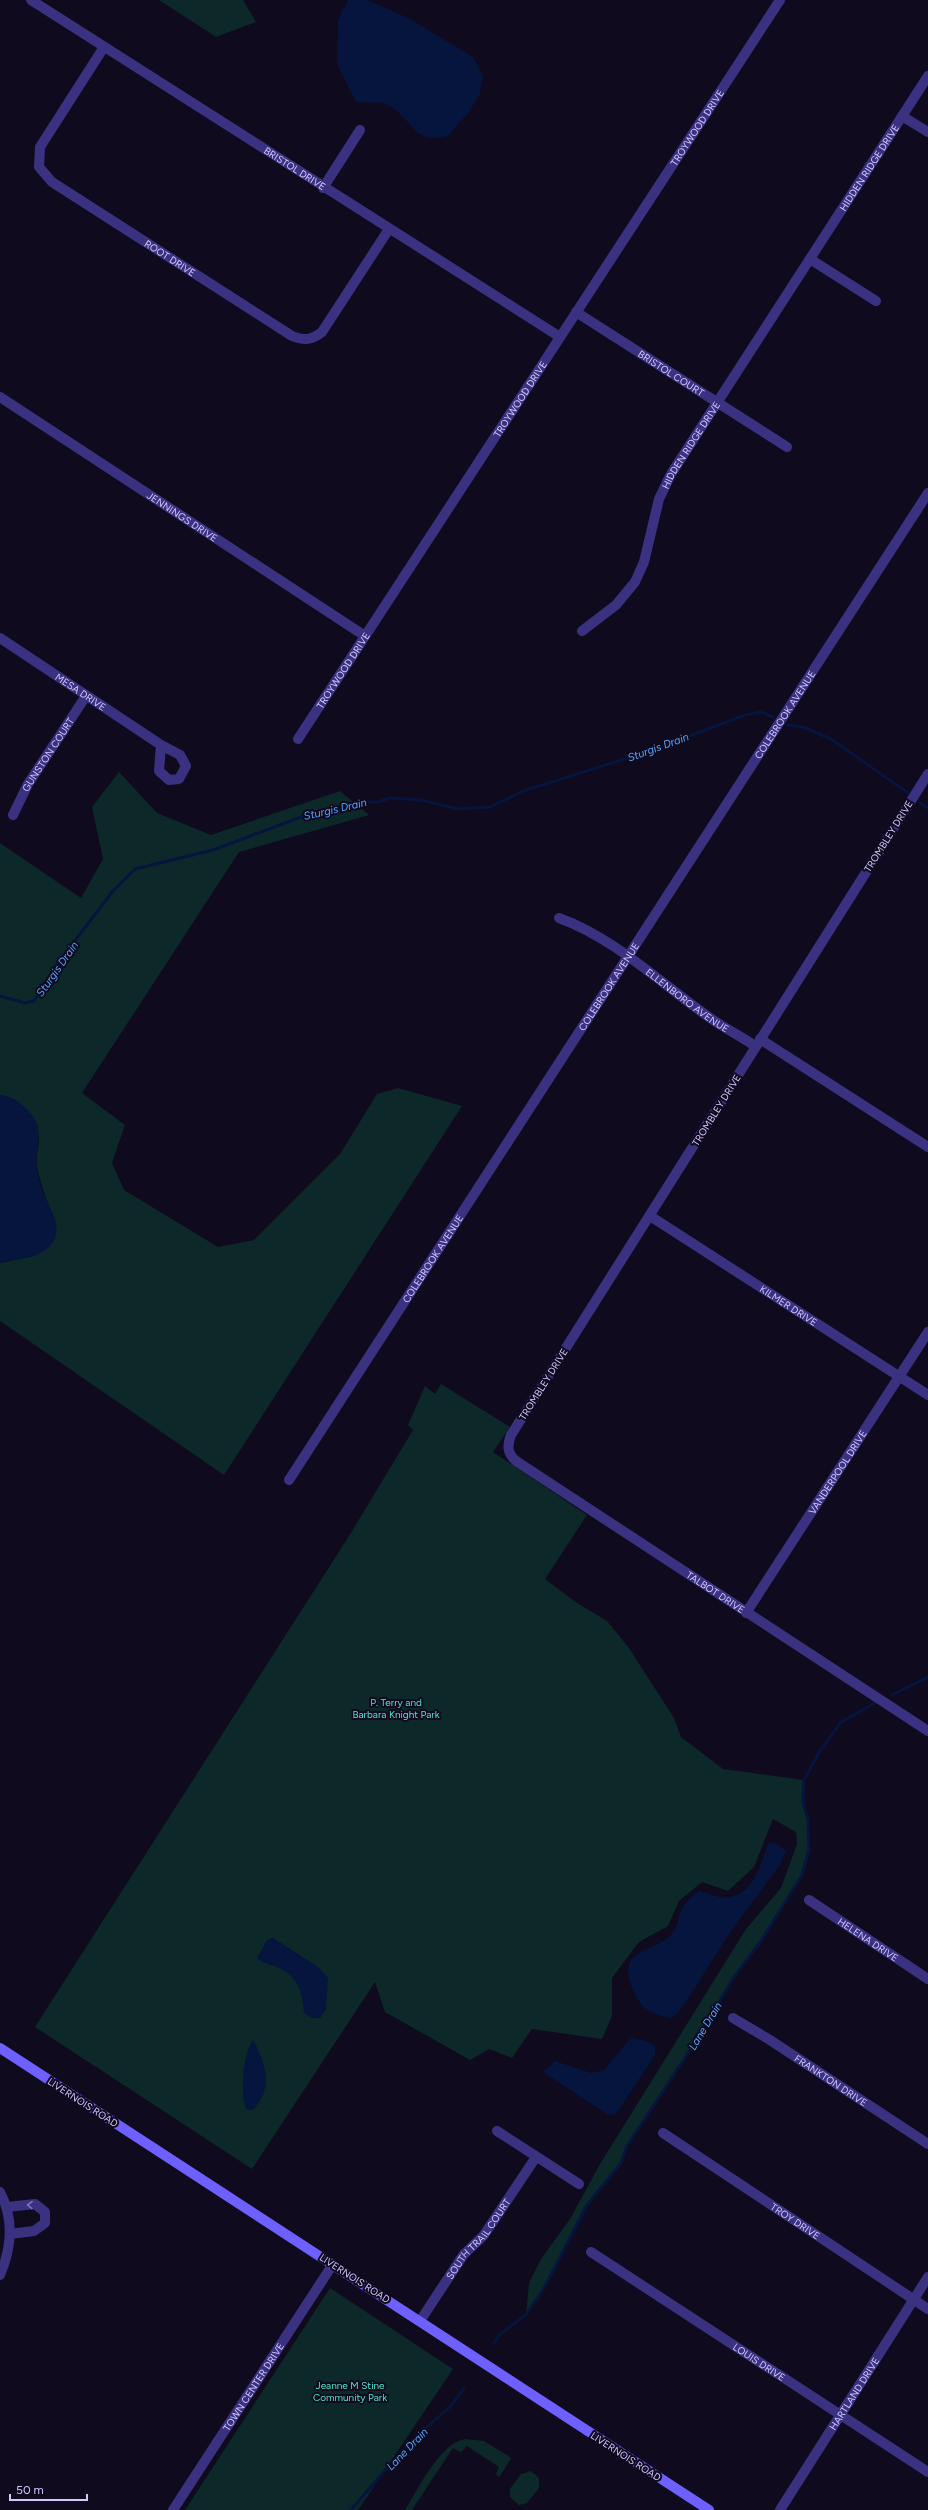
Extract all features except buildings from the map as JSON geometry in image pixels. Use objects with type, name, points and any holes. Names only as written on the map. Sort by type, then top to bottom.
[{"type":"main road","name":"LIVERNOIS ROAD","points":[[0,2048],[709,2510]]},
{"type":"street","name":"BRISTOL DRIVE","points":[[31,0],[323,188],[409,240],[560,337]]},
{"type":"street","name":"TROYWOOD DRIVE","points":[[298,739],[780,0]]},
{"type":"street","name":"ROOT DRIVE","points":[[104,47],[43,140],[38,158],[43,174],[52,182],[292,336],[304,340],[312,339],[322,332],[389,229]]},
{"type":"street","name":"HIDDEN RIDGE DRIVE","points":[[582,631],[616,605],[635,582],[644,562],[659,498],[671,474],[928,76]]},
{"type":"street","name":"HIDDEN RIDGE DRIVE","points":[[902,116],[928,132]]},
{"type":"street","points":[[323,188],[360,130]]},
{"type":"street","points":[[810,259],[876,302]]},
{"type":"street","name":"BRISTOL COURT","points":[[576,312],[787,447]]},
{"type":"street","name":"JENNINGS DRIVE","points":[[0,396],[365,636]]},
{"type":"street","name":"COLEBROOK AVENUE","points":[[289,1480],[928,494]]},
{"type":"street","name":"MESA DRIVE","points":[[0,638],[162,745]]},
{"type":"street","name":"GUNSTON COURT","points":[[13,815],[28,784],[86,696]]},
{"type":"street","name":"TROMBLEY DRIVE","points":[[508,1448],[511,1435],[928,774]]},
{"type":"street","name":"ELLENBORO AVENUE","points":[[559,918],[581,926],[628,956],[706,1015],[758,1042],[928,1147]]},
{"type":"street","name":"KILMER DRIVE","points":[[650,1216],[928,1395]]},
{"type":"street","name":"VANDERPOOL DRIVE","points":[[746,1613],[898,1376],[928,1332]]},
{"type":"street","name":"TALBOT DRIVE","points":[[508,1448],[516,1461],[928,1731]]},
{"type":"street","name":"HELENA DRIVE","points":[[808,1900],[928,1979]]},
{"type":"street","name":"FRANKTON DRIVE","points":[[733,2018],[770,2040],[928,2144]]},
{"type":"street","points":[[497,2131],[579,2184]]},
{"type":"street","name":"TROY DRIVE","points":[[663,2133],[928,2309]]},
{"type":"street","name":"SOUTH TRAIL COURT","points":[[420,2321],[464,2254],[484,2235],[536,2157]]},
{"type":"street","points":[[0,2192],[7,2208],[10,2234],[9,2249],[0,2275]]},
{"type":"street","points":[[7,2208],[35,2204],[45,2212],[45,2223],[39,2229],[10,2234]]},
{"type":"street","name":"LOUIS DRIVE","points":[[591,2252],[928,2472]]},
{"type":"street","name":"TOWN CENTER DRIVE","points":[[173,2510],[333,2264]]},
{"type":"street","name":"HARTLAND DRIVE","points":[[780,2510],[928,2277]]},
{"type":"green space","points":[[159,0],[243,0],[256,22],[216,37]]},
{"type":"green space","points":[[119,772],[157,813],[211,835],[340,791],[369,815],[239,852],[82,1093],[125,1125],[112,1163],[124,1190],[218,1247],[254,1240],[340,1154],[377,1094],[398,1088],[462,1106],[224,1475],[0,1321],[0,1263],[34,1256],[56,1228],[37,1167],[36,1160],[39,1139],[38,1131],[27,1110],[15,1100],[0,1095],[0,843],[81,898],[103,859],[92,807]]},
{"type":"green space","name":"P. Terry and Barbara Knight Park","points":[[441,1384],[510,1427],[493,1452],[587,1515],[545,1579],[577,1603],[607,1621],[629,1648],[674,1718],[681,1737],[723,1769],[804,1780],[803,1803],[808,1819],[809,1850],[799,1882],[761,1941],[734,1977],[698,2038],[627,2146],[617,2170],[587,2205],[543,2290],[526,2315],[529,2283],[541,2259],[570,2219],[600,2164],[746,1929],[781,1888],[797,1844],[796,1832],[773,1819],[754,1867],[728,1891],[702,1882],[679,1901],[668,1926],[639,1942],[612,1978],[612,2016],[602,2039],[532,2029],[512,2058],[489,2049],[470,2060],[385,2012],[375,1982],[252,2169],[35,2027],[349,1536],[413,1430],[408,1425],[425,1386],[435,1394]]},
{"type":"green space","name":"Jeanne M Stine Community Park","points":[[330,2288],[453,2369],[358,2510],[185,2510]]},
{"type":"green space","points":[[465,2439],[484,2441],[510,2457],[511,2459],[499,2477],[496,2474],[499,2467],[467,2446],[461,2452],[453,2448],[412,2510],[405,2510],[423,2479],[438,2458],[456,2442]]},
{"type":"green space","points":[[531,2471],[539,2478],[539,2488],[527,2503],[519,2505],[510,2497],[510,2489],[521,2474]]},
{"type":"water","points":[[348,0],[368,0],[410,19],[473,57],[483,76],[480,94],[469,112],[448,136],[428,138],[416,131],[396,110],[390,106],[383,103],[356,102],[337,64],[338,20]]},
{"type":"water","points":[[0,1095],[17,1101],[27,1109],[35,1119],[39,1134],[36,1163],[37,1172],[41,1188],[53,1213],[56,1234],[54,1240],[44,1251],[30,1257],[0,1263]]},
{"type":"water","points":[[774,1842],[786,1851],[780,1865],[731,1931],[682,2008],[672,2018],[648,2011],[637,1998],[629,1977],[629,1966],[633,1958],[639,1953],[666,1939],[674,1931],[684,1905],[699,1891],[720,1897],[731,1897],[739,1894],[747,1888],[753,1881],[768,1844]]},
{"type":"water","points":[[273,1938],[318,1967],[328,1978],[326,2010],[320,2018],[312,2018],[304,2013],[303,2000],[299,1988],[293,1978],[280,1968],[263,1962],[257,1958],[267,1940]]},
{"type":"water","points":[[631,2038],[647,2041],[655,2046],[655,2055],[616,2114],[608,2115],[543,2072],[555,2061],[591,2073],[604,2070]]},
{"type":"water","points":[[253,2040],[258,2049],[266,2076],[263,2094],[259,2102],[252,2110],[246,2109],[243,2084],[247,2054]]},
{"type":"waterway","name":"Sturgis Drain","points":[[0,996],[25,1003],[34,1001],[60,960],[113,891],[135,869],[213,850],[306,815],[357,802],[378,802],[390,798],[421,800],[458,809],[490,807],[523,791],[650,751],[745,715],[761,712],[773,717]]},
{"type":"waterway","name":"Sturgis Drain","points":[[788,725],[803,727],[831,739],[908,793]]},
{"type":"waterway","name":"Sturgis Drain","points":[[920,803],[928,808]]},
{"type":"waterway","name":"Lane Drain","points":[[892,1695],[928,1677]]},
{"type":"waterway","name":"Lane Drain","points":[[494,2343],[500,2334],[526,2315],[543,2290],[587,2205],[621,2163],[627,2146],[700,2035],[734,1977],[761,1941],[802,1875],[809,1850],[808,1819],[803,1803],[804,1780],[820,1751],[841,1722],[875,1703]]},
{"type":"waterway","name":"Lane Drain","points":[[351,2510],[408,2444],[451,2406],[464,2388]]}]
